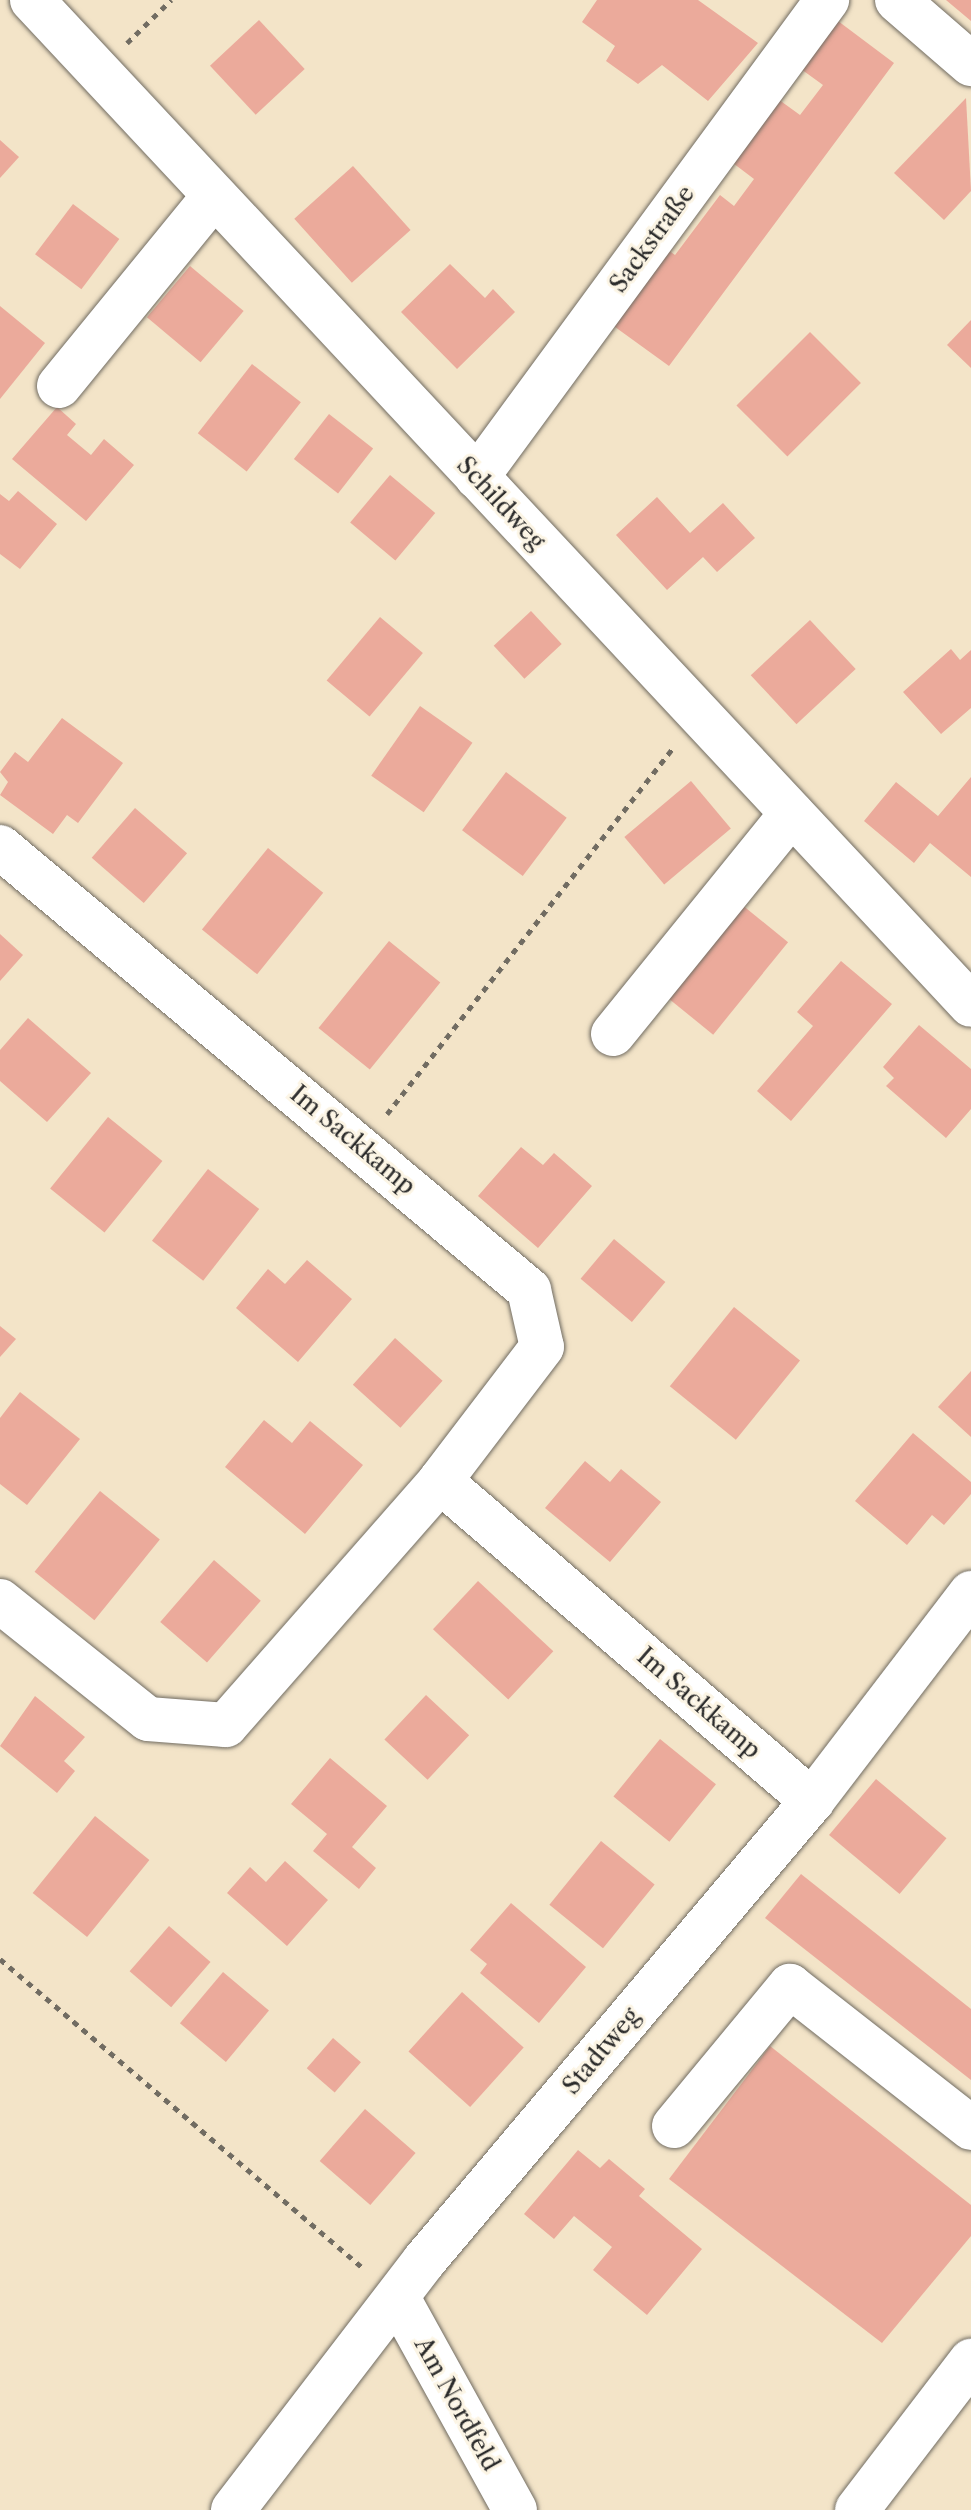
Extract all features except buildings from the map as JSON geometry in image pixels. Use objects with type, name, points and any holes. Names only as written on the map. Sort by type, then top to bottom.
[{"type":"street","name":"Schildweg","points":[[32,0],[971,1005]]},
{"type":"street","name":"Sackstraße","points":[[477,477],[827,0]]},
{"type":"street","points":[[897,0],[971,64]]},
{"type":"street","points":[[59,386],[214,196]]},
{"type":"street","points":[[613,1034],[792,813]]},
{"type":"street","name":"Im Sackkamp","points":[[0,847],[529,1290],[542,1347],[440,1481],[226,1725],[148,1719],[0,1601]]},
{"type":"street","name":"Im Sackkamp","points":[[440,1481],[812,1801]]},
{"type":"street","name":"Stadtweg","points":[[233,2510],[398,2298],[812,1801],[971,1593]]},
{"type":"street","points":[[674,2126],[790,1986],[971,2128]]},
{"type":"street","name":"Am Nordfeld","points":[[398,2298],[515,2510]]},
{"type":"street","points":[[857,2510],[971,2361]]},
{"type":"path","points":[[98,72],[171,0]]},
{"type":"path","points":[[361,1147],[699,715]]},
{"type":"path","points":[[0,1959],[398,2298]]}]
